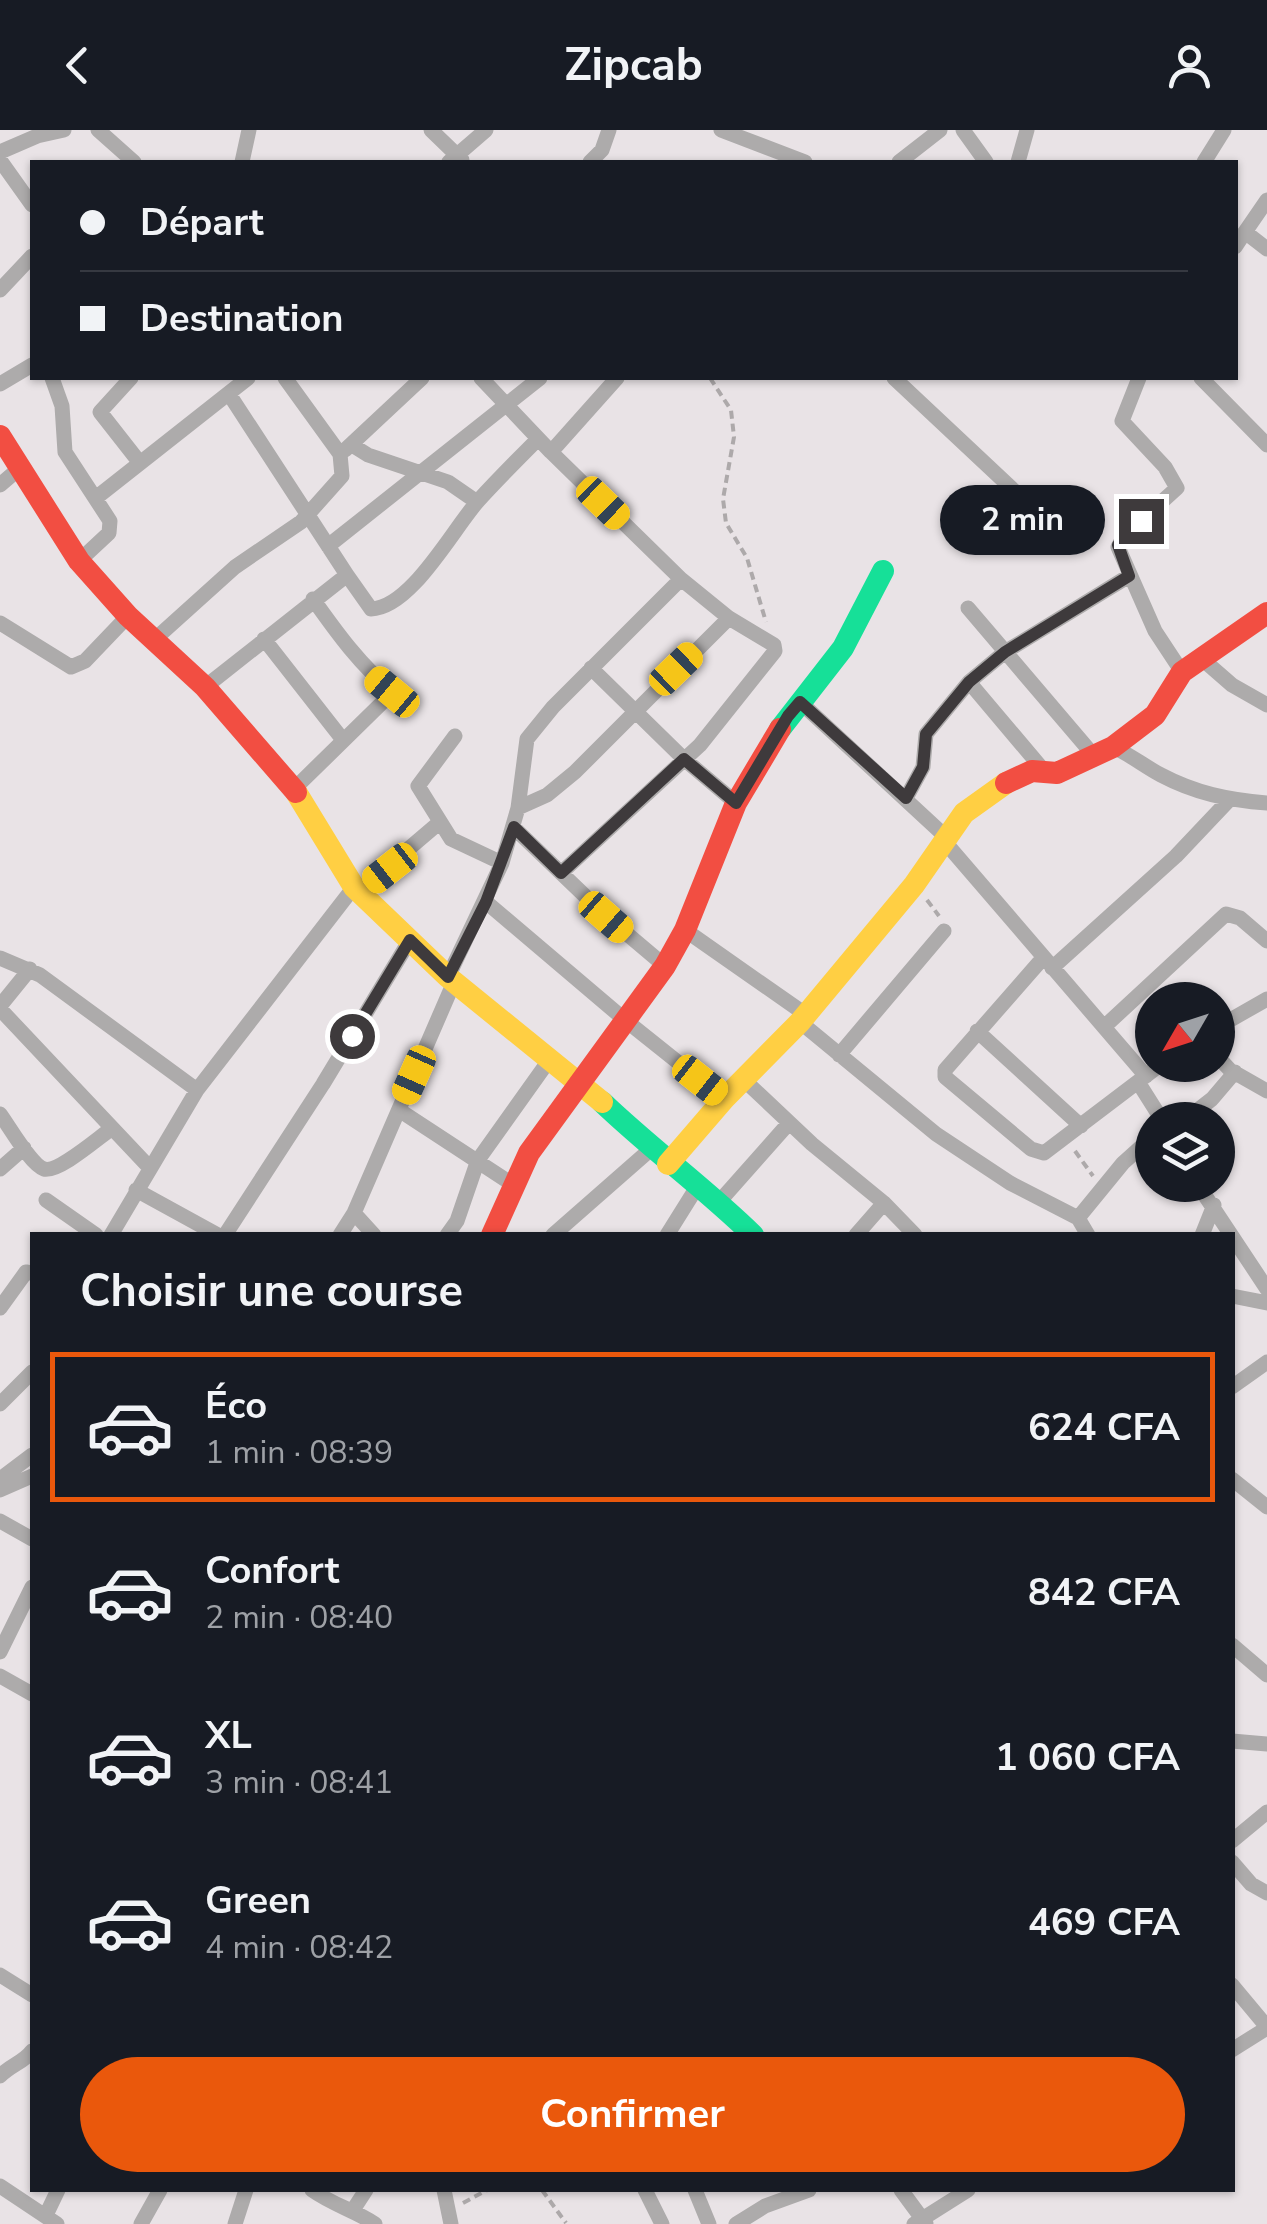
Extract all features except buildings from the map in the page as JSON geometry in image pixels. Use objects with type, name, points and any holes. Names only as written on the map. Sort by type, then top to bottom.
[{"type":"street","points":[[0,152],[64,130]]},
{"type":"street","points":[[98,130],[132,160]]},
{"type":"street","points":[[242,160],[249,130]]},
{"type":"street","points":[[431,130],[457,160],[486,130]]},
{"type":"street","points":[[592,160],[602,150],[609,130]]},
{"type":"street","points":[[721,130],[800,160]]},
{"type":"street","points":[[901,160],[940,130]]},
{"type":"street","points":[[962,130],[984,160]]},
{"type":"street","points":[[1019,160],[1027,130]]},
{"type":"street","points":[[1205,160],[1224,130]]},
{"type":"street","points":[[0,160],[30,202]]},
{"type":"street","points":[[1238,243],[1267,200]]},
{"type":"street","points":[[1245,232],[1267,249]]},
{"type":"street","points":[[0,290],[30,258]]},
{"type":"street","points":[[0,384],[30,367]]},
{"type":"street","points":[[53,380],[65,419],[65,452],[108,515],[111,530],[79,561]]},
{"type":"street","points":[[129,380],[100,412],[140,463]]},
{"type":"street","points":[[97,498],[246,380]]},
{"type":"street","points":[[292,380],[346,450],[424,472],[478,502]]},
{"type":"street","points":[[154,640],[213,584],[296,526],[342,476],[346,450],[418,380]]},
{"type":"street","points":[[484,380],[681,580],[729,618],[774,645],[775,651],[742,696],[684,759],[561,873]]},
{"type":"street","points":[[328,546],[537,380]]},
{"type":"street","points":[[551,452],[615,380]]},
{"type":"street","points":[[896,380],[1039,514]]},
{"type":"street","points":[[1138,380],[1122,421],[1165,468],[1176,488],[1119,541],[1118,547],[1155,632],[1182,672]]},
{"type":"street","points":[[1203,380],[1267,445]]},
{"type":"street","points":[[229,394],[371,608],[388,604],[415,581],[478,502],[538,439]]},
{"type":"street","points":[[0,436],[79,561],[128,616],[205,688],[294,789],[356,889],[451,980],[581,1083],[659,1156],[719,1202],[750,1232]]},
{"type":"street","points":[[0,486],[20,467]]},
{"type":"street","points":[[494,1232],[529,1153],[665,966],[686,930],[736,803],[771,742],[843,648],[882,571]]},
{"type":"street","points":[[205,688],[312,599],[347,575]]},
{"type":"street","points":[[906,798],[923,767],[926,734],[969,682],[1005,652],[1129,576]]},
{"type":"street","points":[[342,1232],[399,1110],[502,863],[518,808],[526,738],[681,580]]},
{"type":"street","points":[[294,789],[392,692],[352,651],[312,599]]},
{"type":"street","points":[[968,608],[1005,652],[1104,752],[1134,756],[1190,790],[1229,800],[1267,802]]},
{"type":"street","points":[[557,1232],[659,1156],[724,1098],[802,1018],[914,884],[964,813],[1002,783],[1032,771],[1057,773],[1104,752],[1155,715],[1182,672],[1267,614]]},
{"type":"street","points":[[0,623],[71,667],[85,661],[128,616]]},
{"type":"street","points":[[518,808],[558,787],[729,618]]},
{"type":"street","points":[[264,639],[343,740]]},
{"type":"street","points":[[1201,658],[1232,685],[1267,705]]},
{"type":"street","points":[[591,668],[684,759],[736,803]]},
{"type":"street","points":[[969,682],[1044,772]]},
{"type":"street","points":[[800,702],[906,798],[945,839],[1104,1027],[1135,1069]]},
{"type":"street","points":[[454,736],[418,786],[456,843],[502,863]]},
{"type":"street","points":[[1138,1082],[1047,1152],[1031,1149],[944,1075],[978,1032],[1048,964],[1176,856],[1229,800]]},
{"type":"street","points":[[113,1232],[197,1090],[356,889],[440,822]]},
{"type":"street","points":[[514,827],[665,966]]},
{"type":"street","points":[[486,902],[724,1098]]},
{"type":"street","points":[[1104,1027],[1226,914],[1240,918],[1267,941]]},
{"type":"street","points":[[686,930],[802,1018],[839,1055],[949,1143],[1010,1183],[1078,1218],[1086,1232]]},
{"type":"street","points":[[839,1055],[944,931]]},
{"type":"street","points":[[224,1232],[323,1084],[410,940]]},
{"type":"street","points":[[0,958],[30,970],[197,1090]]},
{"type":"street","points":[[30,970],[0,1008],[149,1167]]},
{"type":"street","points":[[1235,1017],[1267,999]]},
{"type":"street","points":[[978,1032],[1082,1126]]},
{"type":"street","points":[[448,1232],[457,1221],[478,1160],[550,1059]]},
{"type":"street","points":[[1235,1072],[1267,1091]]},
{"type":"street","points":[[742,1079],[912,1232]]},
{"type":"street","points":[[1208,1102],[1226,1082]]},
{"type":"street","points":[[399,1110],[512,1184]]},
{"type":"street","points":[[0,1114],[41,1168],[53,1168],[111,1129]]},
{"type":"street","points":[[719,1202],[790,1124]]},
{"type":"street","points":[[0,1169],[24,1148]]},
{"type":"street","points":[[1078,1218],[1135,1154]]},
{"type":"street","points":[[669,1232],[697,1187]]},
{"type":"street","points":[[136,1190],[216,1232]]},
{"type":"street","points":[[46,1200],[92,1232]]},
{"type":"street","points":[[1212,1202],[1231,1232]]},
{"type":"street","points":[[859,1232],[884,1203]]},
{"type":"street","points":[[1203,1232],[1214,1205]]},
{"type":"street","points":[[354,1213],[371,1232]]},
{"type":"street","points":[[1235,1238],[1267,1288]]},
{"type":"street","points":[[0,1308],[26,1272],[30,1272]]},
{"type":"street","points":[[1235,1297],[1267,1304]]},
{"type":"street","points":[[1235,1385],[1266,1364]]},
{"type":"street","points":[[0,1404],[30,1374]]},
{"type":"street","points":[[0,1479],[30,1456]]},
{"type":"street","points":[[0,1490],[30,1477]]},
{"type":"street","points":[[1235,1481],[1267,1508]]},
{"type":"street","points":[[0,1521],[30,1538]]},
{"type":"street","points":[[0,1652],[30,1591]]},
{"type":"street","points":[[1235,1647],[1267,1675]]},
{"type":"street","points":[[0,1676],[30,1693]]},
{"type":"street","points":[[1235,1741],[1267,1744]]},
{"type":"street","points":[[1235,1839],[1267,1812]]},
{"type":"street","points":[[1235,1865],[1251,1884],[1267,1893]]},
{"type":"street","points":[[0,1975],[30,1994]]},
{"type":"street","points":[[1235,1988],[1266,2022],[1235,2048]]},
{"type":"street","points":[[0,2076],[30,2053]]},
{"type":"street","points":[[0,2186],[52,2220],[58,2192]]},
{"type":"street","points":[[140,2224],[159,2192]]},
{"type":"street","points":[[236,2224],[245,2192]]},
{"type":"street","points":[[315,2192],[340,2209],[353,2210],[375,2224]]},
{"type":"street","points":[[353,2210],[365,2192]]},
{"type":"street","points":[[444,2192],[450,2217]]},
{"type":"street","points":[[645,2192],[662,2224]]},
{"type":"street","points":[[696,2192],[710,2224]]},
{"type":"street","points":[[736,2224],[798,2192]]},
{"type":"street","points":[[902,2192],[921,2222],[965,2192]]},
{"type":"path","points":[[711,380],[730,410],[734,437],[723,498],[726,523],[747,558],[774,645]]},
{"type":"path","points":[[914,884],[942,920],[944,931]]},
{"type":"path","points":[[1066,1138],[1102,1188]]},
{"type":"path","points":[[450,2217],[484,2192]]},
{"type":"path","points":[[543,2192],[566,2223]]},
{"type":"traffic: fast","points":[[780,729],[843,648],[883,571]]},
{"type":"traffic: fast","points":[[602,1102],[750,1232]]},
{"type":"traffic: slow","points":[[668,1164],[724,1099],[800,1022],[914,885],[964,813],[1006,783]]},
{"type":"traffic: slow","points":[[296,792],[354,887],[448,977],[602,1102]]},
{"type":"traffic: jam","points":[[0,436],[79,561],[128,616],[205,687],[296,792]]},
{"type":"traffic: jam","points":[[1006,783],[1032,771],[1057,773],[1113,747],[1155,715],[1182,672],[1267,613]]},
{"type":"traffic: jam","points":[[493,1232],[529,1153],[665,966],[685,930],[736,803],[780,729]]},
{"type":"route","points":[[352,1036],[410,940],[448,977],[486,902],[514,827],[561,873],[684,759],[736,803],[800,702],[906,798],[923,767],[926,734],[932,725],[969,682],[1005,652],[1129,576],[1118,545],[1141,521]]}]
